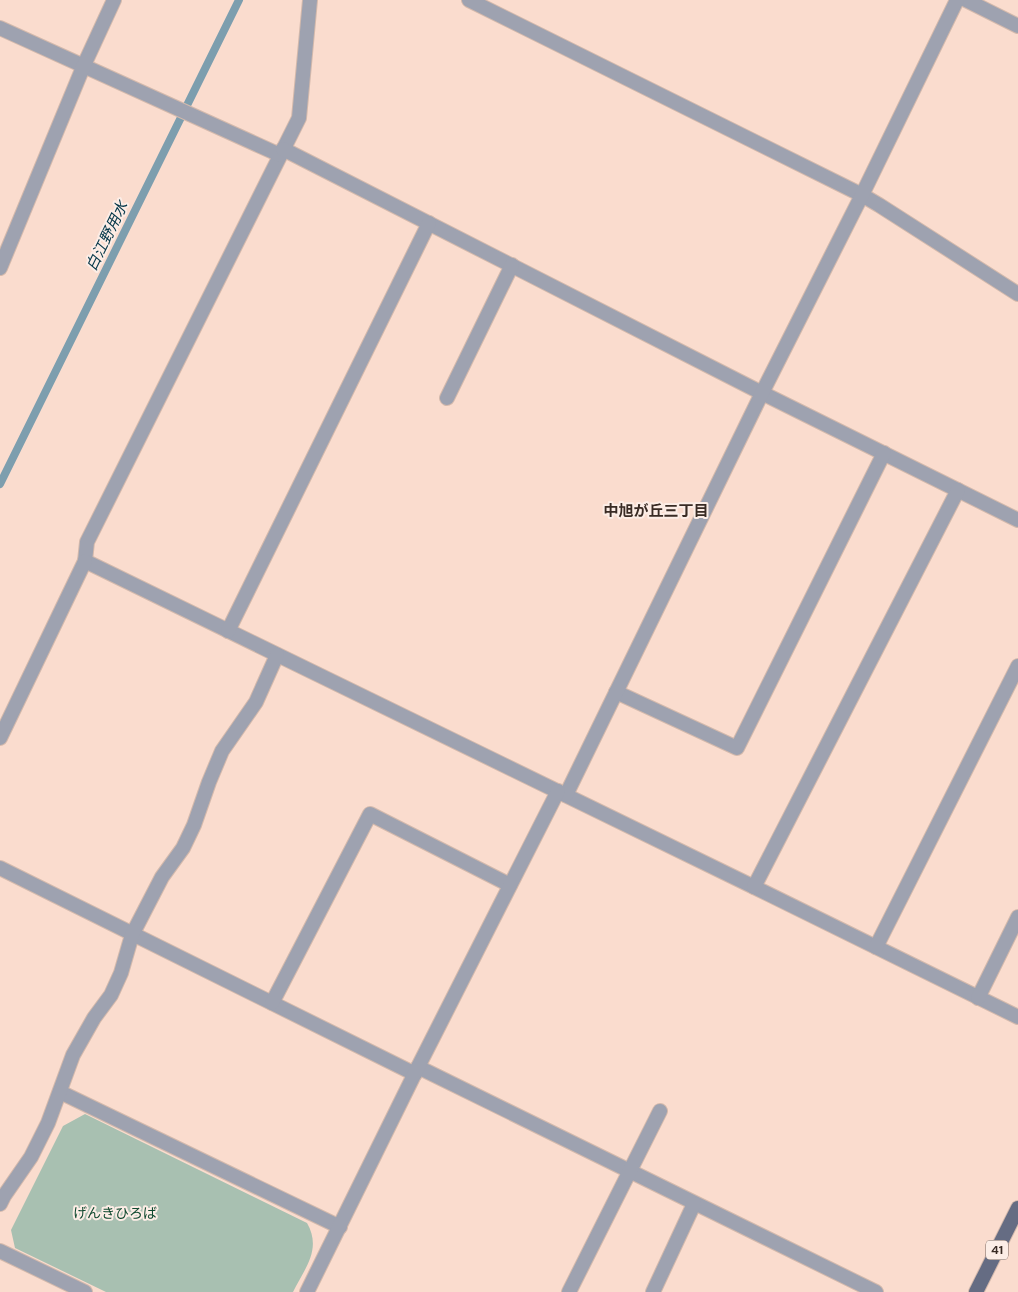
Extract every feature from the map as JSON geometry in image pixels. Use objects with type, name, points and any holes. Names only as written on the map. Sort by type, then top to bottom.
[{"type":"main road","name":"41","points":[[976,1292],[1018,1208]]},
{"type":"street","points":[[0,268],[84,65],[114,0]]},
{"type":"street","points":[[0,738],[86,562],[87,542],[299,118],[310,0]]},
{"type":"street","points":[[469,0],[862,195],[1018,294]]},
{"type":"street","points":[[307,1292],[510,885],[616,692],[957,0]]},
{"type":"street","points":[[966,0],[1018,26]]},
{"type":"street","points":[[0,28],[200,118],[282,152],[429,223],[762,393],[1018,520]]},
{"type":"street","points":[[228,631],[429,223]]},
{"type":"street","points":[[447,398],[512,265]]},
{"type":"street","points":[[616,692],[736,748],[884,453]]},
{"type":"street","points":[[754,887],[958,490]]},
{"type":"street","points":[[86,562],[1018,1017]]},
{"type":"street","points":[[0,1204],[30,1157],[48,1123],[73,1055],[94,1018],[111,995],[121,973],[132,934],[162,877],[183,848],[194,825],[222,751],[256,702],[277,655]]},
{"type":"street","points":[[876,947],[1018,666]]},
{"type":"street","points":[[272,1004],[370,814],[510,885]]},
{"type":"street","points":[[0,868],[272,1004],[629,1172],[876,1292]]},
{"type":"street","points":[[978,998],[1018,918]]},
{"type":"street","points":[[60,1092],[340,1227]]},
{"type":"street","points":[[569,1292],[660,1111]]},
{"type":"street","points":[[652,1292],[694,1204]]},
{"type":"street","points":[[0,1251],[85,1292]]},
{"type":"green space","name":"げんきひろば","points":[[85,1114],[307,1223],[313,1241],[312,1250],[307,1266],[293,1292],[106,1292],[15,1248],[11,1230],[63,1126]]},
{"type":"waterway","name":"白江野用水","points":[[0,484],[239,0]]},
{"type":"district","name":"中旭が丘三丁目","points":[[656,511]]}]
